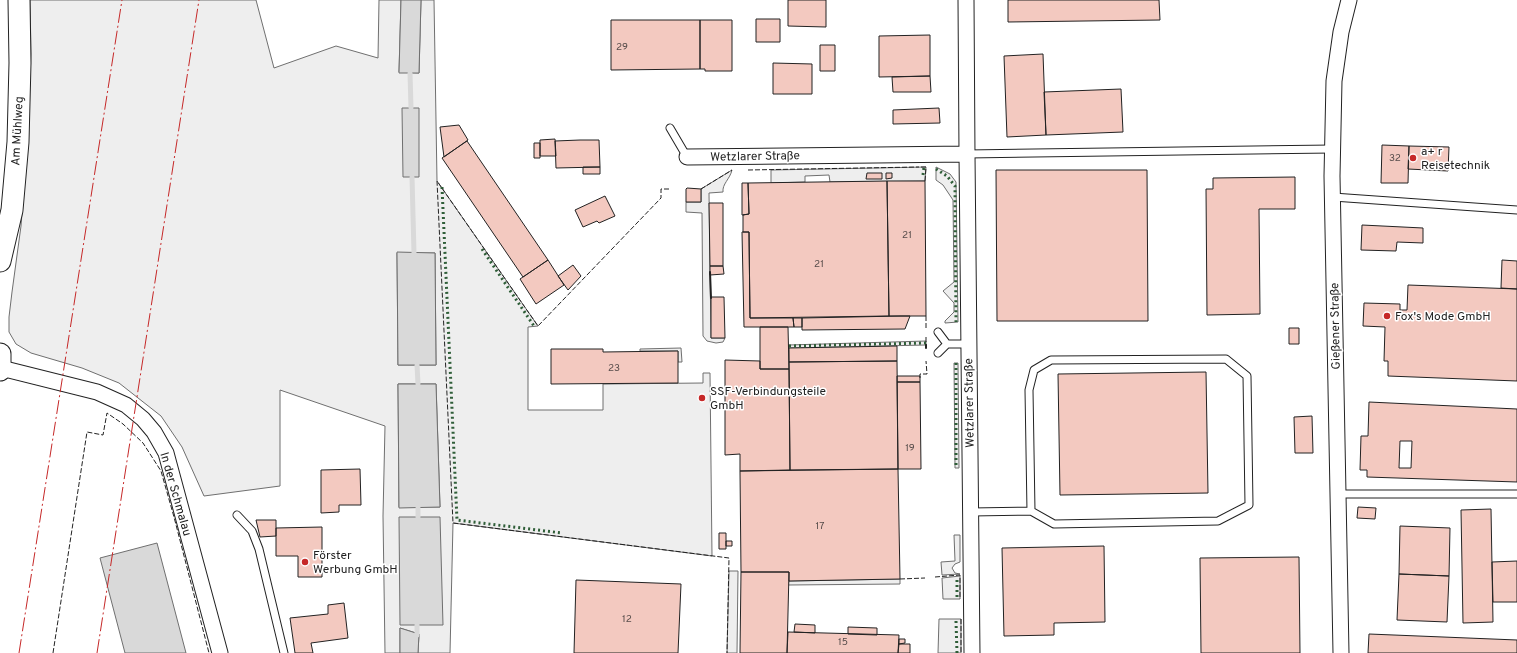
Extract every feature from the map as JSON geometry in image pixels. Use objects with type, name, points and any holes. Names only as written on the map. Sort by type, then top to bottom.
[{"type":"main road","name":"Am Mühlweg","points":[[0,261],[12,210],[18,142],[20,63],[19,0]]},
{"type":"street","name":"Wetzlarer Straße","points":[[966,0],[972,653]]},
{"type":"street","name":"Gießener Straße","points":[[1341,653],[1332,197],[1334,82],[1341,32],[1349,0]]},
{"type":"street","name":"Wetzlarer Straße","points":[[688,157],[967,154]]},
{"type":"street","name":"In der Schmalau","points":[[0,364],[97,392],[126,405],[154,432],[166,453],[220,653]]},
{"type":"lane","points":[[670,128],[688,157]]},
{"type":"lane","points":[[967,154],[1333,149]]},
{"type":"lane","points":[[1332,197],[1517,210]]},
{"type":"lane","points":[[938,332],[947,344]]},
{"type":"lane","points":[[938,353],[947,344],[969,344]]},
{"type":"lane","points":[[971,512],[1031,511],[1054,524],[1218,521],[1249,505],[1247,376],[1226,360],[1052,360],[1034,370],[1029,390],[1031,511]]},
{"type":"lane","points":[[1338,494],[1517,494]]},
{"type":"lane","points":[[237,516],[252,530],[259,549],[284,653]]},
{"type":"shaded area","points":[[30,0],[256,0],[274,68],[336,46],[378,58],[379,0],[401,0],[399,72],[419,73],[421,0],[434,0],[437,181],[538,326],[528,327],[528,410],[603,410],[603,384],[703,383],[703,373],[710,373],[712,556],[453,523],[450,653],[418,653],[419,634],[400,628],[400,653],[385,653],[383,516],[385,426],[280,390],[280,486],[204,496],[182,447],[161,416],[119,383],[82,368],[31,353],[16,344],[9,332],[9,317],[21,226],[27,145],[31,54]],"holes":[[[397,253],[435,253],[436,365],[398,365]],[[398,384],[436,384],[440,507],[399,507]]]},
{"type":"shaded area","points":[[401,0],[421,0],[419,73],[399,73]]},
{"type":"shaded area","points":[[402,108],[419,108],[419,177],[403,177]]},
{"type":"shaded area","points":[[926,167],[925,181],[830,182],[829,175],[805,176],[805,182],[771,183],[771,170]]},
{"type":"shaded area","points":[[936,167],[950,174],[956,182],[958,322],[945,323],[945,321],[954,312],[954,303],[943,291],[954,282],[953,200],[943,185],[936,180]]},
{"type":"shaded area","points":[[732,170],[724,186],[723,192],[709,193],[711,338],[725,338],[723,342],[716,343],[707,341],[703,336],[702,213],[686,212],[686,202],[701,202],[701,189]]},
{"type":"shaded area","points":[[397,252],[435,253],[436,365],[398,365]]},
{"type":"shaded area","points":[[926,341],[926,345],[789,348],[788,345]]},
{"type":"shaded area","points":[[681,348],[682,362],[678,362],[678,351],[640,351],[640,349]]},
{"type":"shaded area","points":[[954,363],[958,363],[959,468],[955,468]]},
{"type":"shaded area","points":[[398,384],[436,384],[440,507],[399,508]]},
{"type":"shaded area","points":[[399,517],[440,517],[443,625],[400,625]]},
{"type":"shaded area","points":[[954,535],[960,535],[960,562],[955,564],[952,568],[955,573],[960,574],[942,575],[941,562],[955,561]]},
{"type":"shaded area","points":[[157,543],[186,653],[125,653],[100,558]]},
{"type":"shaded area","points":[[729,571],[738,571],[737,653],[727,653]]},
{"type":"shaded area","points":[[960,576],[960,599],[943,599],[942,578]]},
{"type":"shaded area","points":[[900,579],[900,584],[788,585],[789,581]]},
{"type":"shaded area","points":[[939,619],[961,619],[961,653],[938,653]]},
{"type":"shaded area","points":[[400,628],[419,634],[418,653],[400,653]]},
{"type":"building","points":[[788,0],[826,0],[826,27],[788,26]]},
{"type":"building","points":[[1008,0],[1159,0],[1160,20],[1008,22]]},
{"type":"building","points":[[756,19],[780,19],[780,42],[756,42]]},
{"type":"building","points":[[611,20],[700,20],[700,69],[611,70]]},
{"type":"building","points":[[700,20],[732,20],[732,71],[705,71],[705,69],[700,69]]},
{"type":"building","points":[[930,35],[930,76],[879,77],[879,36]]},
{"type":"building","points":[[820,45],[835,45],[835,71],[820,71]]},
{"type":"building","points":[[1043,54],[1046,135],[1007,137],[1004,56]]},
{"type":"building","points":[[773,63],[812,64],[812,94],[773,94]]},
{"type":"building","points":[[930,76],[931,92],[893,92],[892,77]]},
{"type":"building","points":[[1121,89],[1123,132],[1046,135],[1044,92]]},
{"type":"building","points":[[939,108],[940,123],[893,124],[893,110]]},
{"type":"building","points":[[459,125],[468,140],[444,157],[440,127]]},
{"type":"building","points":[[555,139],[556,156],[540,156],[540,140]]},
{"type":"building","points":[[599,140],[600,167],[556,168],[555,141]]},
{"type":"building","points":[[467,141],[548,260],[523,277],[442,158]]},
{"type":"building","points":[[534,143],[540,143],[540,158],[534,158]]},
{"type":"building","points":[[1382,145],[1409,146],[1408,183],[1381,183]]},
{"type":"building","points":[[1409,146],[1449,147],[1448,171],[1408,169]]},
{"type":"building","points":[[583,167],[600,167],[600,174],[583,174]]},
{"type":"building","points":[[996,170],[1147,170],[1148,321],[997,321]]},
{"type":"building","points":[[867,173],[882,173],[882,179],[866,179]]},
{"type":"building","points":[[886,173],[892,173],[892,178],[886,179]]},
{"type":"building","points":[[1295,177],[1295,209],[1259,209],[1260,314],[1207,315],[1206,189],[1213,189],[1213,178]]},
{"type":"building","points":[[887,181],[925,181],[926,316],[889,316]]},
{"type":"building","points":[[887,181],[889,316],[750,318],[749,232],[743,232],[743,215],[749,214],[748,183]]},
{"type":"building","points":[[742,183],[748,183],[749,214],[742,215]]},
{"type":"building","points":[[687,188],[701,189],[701,202],[686,202]]},
{"type":"building","points":[[605,196],[615,216],[599,223],[597,221],[583,227],[575,210]]},
{"type":"building","points":[[709,203],[723,203],[723,266],[710,266]]},
{"type":"building","points":[[1362,225],[1423,228],[1423,243],[1397,242],[1396,251],[1361,250]]},
{"type":"building","points":[[742,232],[749,232],[750,318],[793,318],[794,327],[744,327]]},
{"type":"building","points":[[548,260],[564,285],[536,304],[520,279]]},
{"type":"building","points":[[1502,260],[1517,261],[1517,289],[1501,288]]},
{"type":"building","points":[[573,265],[581,276],[568,290],[558,276]]},
{"type":"building","points":[[710,266],[723,266],[724,274],[710,275]]},
{"type":"building","points":[[1408,285],[1517,289],[1517,381],[1388,376],[1388,361],[1384,361],[1385,327],[1363,326],[1364,303],[1400,304],[1400,310],[1407,310]]},
{"type":"building","points":[[711,297],[724,297],[725,338],[711,338]]},
{"type":"building","points":[[910,316],[905,329],[802,330],[802,318]]},
{"type":"building","points":[[793,318],[802,318],[802,327],[794,327]]},
{"type":"building","points":[[760,327],[788,327],[789,369],[760,369]]},
{"type":"building","points":[[1289,328],[1299,328],[1299,344],[1289,344]]},
{"type":"building","points":[[897,346],[897,361],[789,362],[789,348]]},
{"type":"building","points":[[551,349],[603,349],[603,352],[678,351],[678,383],[551,384]]},
{"type":"building","points":[[725,360],[760,361],[760,369],[789,369],[790,470],[740,471],[740,454],[725,455]]},
{"type":"building","points":[[897,361],[898,469],[790,470],[789,362]]},
{"type":"building","points":[[1206,372],[1208,493],[1060,495],[1058,374]]},
{"type":"building","points":[[897,376],[920,376],[920,382],[897,382]]},
{"type":"building","points":[[897,382],[920,382],[921,469],[898,469]]},
{"type":"building","points":[[1369,402],[1517,409],[1517,482],[1367,477],[1367,470],[1360,470],[1361,436],[1368,436]],"holes":[[[1400,441],[1412,441],[1411,468],[1399,468]]]},
{"type":"building","points":[[1312,416],[1313,453],[1295,453],[1294,417]]},
{"type":"building","points":[[360,469],[361,505],[339,505],[339,512],[321,513],[321,470]]},
{"type":"building","points":[[898,469],[900,579],[789,581],[789,572],[741,572],[740,471]]},
{"type":"building","points":[[1358,507],[1376,508],[1375,519],[1357,518]]},
{"type":"building","points":[[1491,509],[1493,622],[1463,623],[1461,510]]},
{"type":"building","points":[[256,520],[276,520],[276,536],[260,537]]},
{"type":"building","points":[[1400,526],[1450,528],[1449,576],[1399,574]]},
{"type":"building","points":[[322,527],[322,577],[298,577],[298,556],[276,556],[276,528]]},
{"type":"building","points":[[719,533],[726,533],[726,549],[719,549]]},
{"type":"building","points":[[726,541],[732,541],[732,546],[726,546]]},
{"type":"building","points":[[1104,546],[1105,622],[1054,623],[1054,635],[1004,636],[1002,548]]},
{"type":"building","points":[[1299,557],[1300,653],[1201,653],[1200,558]]},
{"type":"building","points":[[1517,561],[1517,602],[1493,602],[1492,562]]},
{"type":"building","points":[[741,572],[789,572],[787,653],[740,653]]},
{"type":"building","points":[[1399,574],[1449,576],[1447,622],[1397,620]]},
{"type":"building","points":[[576,580],[681,584],[678,653],[574,653]]},
{"type":"building","points":[[344,603],[348,638],[311,643],[313,653],[295,653],[290,618],[328,614],[328,605]]},
{"type":"building","points":[[795,624],[815,625],[815,633],[794,632]]},
{"type":"building","points":[[848,627],[877,628],[877,635],[848,634]]},
{"type":"building","points":[[788,632],[899,635],[898,653],[787,653]]},
{"type":"building","points":[[1369,634],[1517,640],[1517,653],[1368,653]]},
{"type":"building","points":[[899,639],[905,639],[905,643],[899,644]]},
{"type":"building","points":[[899,644],[910,644],[910,653],[898,653]]},
{"type":"waterway","points":[[410,73],[411,108]]},
{"type":"waterway","points":[[412,177],[414,253]]},
{"type":"waterway","points":[[417,365],[418,384]]},
{"type":"waterway","points":[[418,508],[418,517]]},
{"type":"waterway","points":[[417,625],[417,635]]},
{"type":"hedge","points":[[923,175],[924,167]]},
{"type":"hedge","points":[[936,169],[947,176],[955,186],[956,322]]},
{"type":"hedge","points":[[442,187],[457,520],[562,533]]},
{"type":"hedge","points":[[482,249],[534,326]]},
{"type":"hedge","points":[[789,346],[926,343]]},
{"type":"hedge","points":[[956,363],[956,468]]},
{"type":"hedge","points":[[957,578],[957,597]]},
{"type":"hedge","points":[[956,621],[957,653]]},
{"type":"fence","points":[[748,170],[919,167]]},
{"type":"fence","points":[[921,167],[926,167],[925,181]]},
{"type":"fence","points":[[701,189],[732,170]]},
{"type":"fence","points":[[669,189],[661,189],[661,198],[538,326],[437,181],[453,523],[729,558],[727,653]]},
{"type":"fence","points":[[926,316],[926,328]]},
{"type":"fence","points":[[926,337],[926,345]]},
{"type":"fence","points":[[920,378],[920,374],[927,374],[926,361]]},
{"type":"fence","points":[[53,653],[87,432],[103,435],[107,413],[123,424],[143,443],[161,471],[209,653]]},
{"type":"fence","points":[[935,577],[960,575],[960,599]]},
{"type":"fence","points":[[900,579],[925,578]]},
{"type":"fence","points":[[961,619],[961,653]]},
{"type":"wall","points":[[710,272],[711,298]]},
{"type":"power","points":[[19,653],[122,0]]},
{"type":"power","points":[[97,653],[199,0]]},
{"type":"place","name":"a+ r Reisetechnik","points":[[1413,158]]},
{"type":"place","name":"Fox's Mode GmbH","points":[[1387,316]]},
{"type":"place","name":"SSF-Verbindungsteile GmbH","points":[[702,398]]},
{"type":"place","name":"Förster Werbung GmbH","points":[[305,562]]}]
